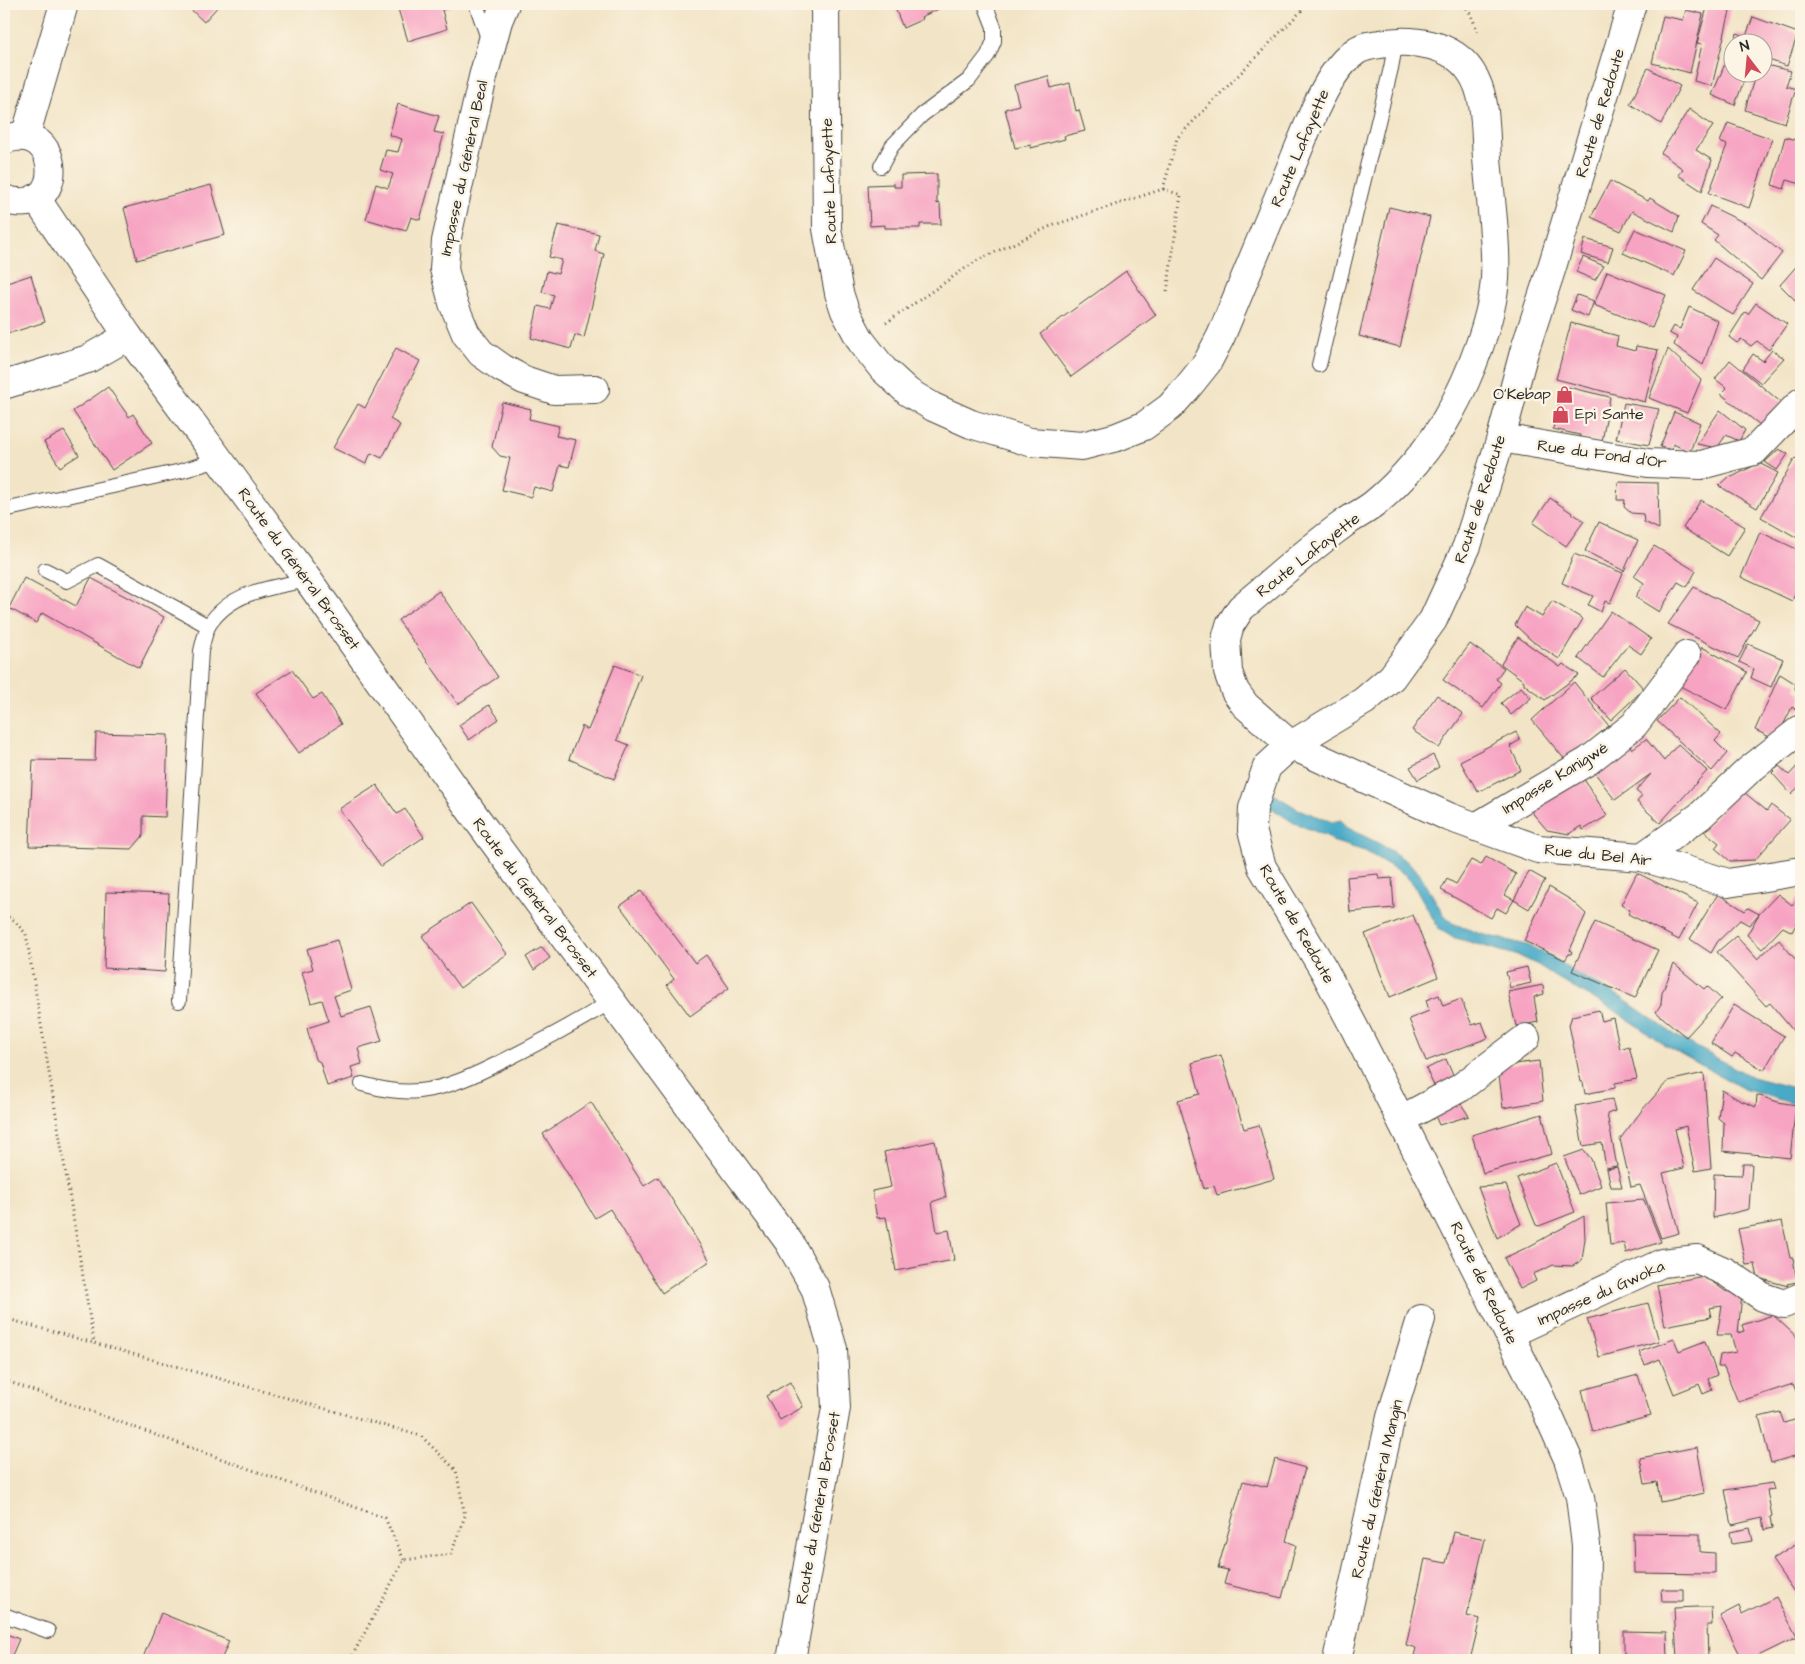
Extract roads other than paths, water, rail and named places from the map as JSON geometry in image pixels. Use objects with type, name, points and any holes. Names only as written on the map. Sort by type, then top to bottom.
[{"type":"street","points":[[4,199],[14,203],[26,202],[36,198],[47,186],[52,170],[50,159],[44,149],[36,142],[15,139],[64,4]]},
{"type":"street","name":"Impasse du Général Beal","points":[[505,4],[498,21],[480,86],[446,241],[444,270],[452,303],[466,334],[481,353],[502,368],[524,380],[554,390],[595,389]]},
{"type":"street","name":"Route Lafayette","points":[[825,4],[827,229],[845,312],[861,341],[883,369],[908,392],[933,407],[971,424],[1030,442],[1082,446],[1117,437],[1144,426],[1170,407],[1187,388],[1207,363],[1221,336],[1324,88],[1346,60],[1358,50],[1372,45],[1396,41],[1425,43],[1459,58],[1472,72],[1483,102],[1495,263],[1492,300],[1476,358],[1449,414],[1428,448],[1374,505],[1342,525],[1241,608],[1230,625],[1226,639],[1228,672],[1235,692],[1245,705],[1291,745]]},
{"type":"street","name":"Route de Redoute","points":[[1584,1660],[1586,1545],[1580,1497],[1568,1459],[1537,1390],[1402,1119],[1324,970],[1262,867],[1252,830],[1252,808],[1267,767],[1291,745],[1364,701],[1392,677],[1433,620],[1467,546],[1501,438],[1524,352],[1552,267],[1632,4]]},
{"type":"street","name":"Route du Général Brosset","points":[[36,198],[128,336],[308,580],[471,811],[788,1242],[815,1288],[833,1349],[836,1408],[791,1660]]},
{"type":"street","points":[[4,385],[88,360],[128,336]]},
{"type":"street","name":"Rue du Fond d'Or","points":[[1501,438],[1648,463],[1701,465],[1754,451],[1801,402]]},
{"type":"street","name":"Impasse Kanigwé","points":[[1476,826],[1588,761],[1634,725],[1687,655]]},
{"type":"street","points":[[1642,857],[1700,816],[1748,771],[1801,729]]},
{"type":"street","name":"Rue du Bel Air","points":[[1291,745],[1449,818],[1538,848],[1642,857],[1728,883],[1801,871]]},
{"type":"street","points":[[1402,1119],[1460,1088],[1526,1038]]},
{"type":"street","name":"Impasse du Gwoka","points":[[1509,1334],[1662,1263],[1697,1258],[1726,1272],[1763,1297],[1784,1304],[1801,1297]]},
{"type":"street","name":"Route du Général Mangin","points":[[1338,1660],[1391,1417],[1421,1319]]},
{"type":"lane","points":[[476,4],[491,47]]},
{"type":"lane","points":[[880,166],[892,146],[922,115],[969,80],[988,55],[994,41],[994,27],[985,4]]},
{"type":"lane","points":[[1319,365],[1396,41]]},
{"type":"lane","points":[[8,507],[181,471],[220,459]]},
{"type":"lane","points":[[45,570],[67,581],[98,566],[208,626]]},
{"type":"lane","points":[[179,1001],[201,651],[208,626],[222,610],[248,594],[265,588],[308,580]]},
{"type":"lane","points":[[362,1084],[391,1092],[419,1091],[447,1086],[520,1053],[576,1024],[612,1001]]},
{"type":"lane","points":[[4,1615],[48,1631]]},
{"type":"water","points":[[1262,787],[1298,809],[1332,822],[1341,820],[1346,827],[1382,845],[1408,862],[1419,872],[1442,912],[1452,923],[1481,934],[1527,945],[1553,957],[1572,971],[1619,996],[1678,1037],[1752,1077],[1801,1090],[1801,1106],[1744,1089],[1665,1045],[1614,1010],[1570,986],[1538,965],[1519,956],[1452,937],[1439,929],[1414,885],[1404,874],[1365,851],[1332,841],[1329,837],[1294,823],[1258,799]]},
{"type":"place","name":"O'Kebap","points":[[1565,394]]},
{"type":"place","name":"Epi Sante","points":[[1561,414]]}]
